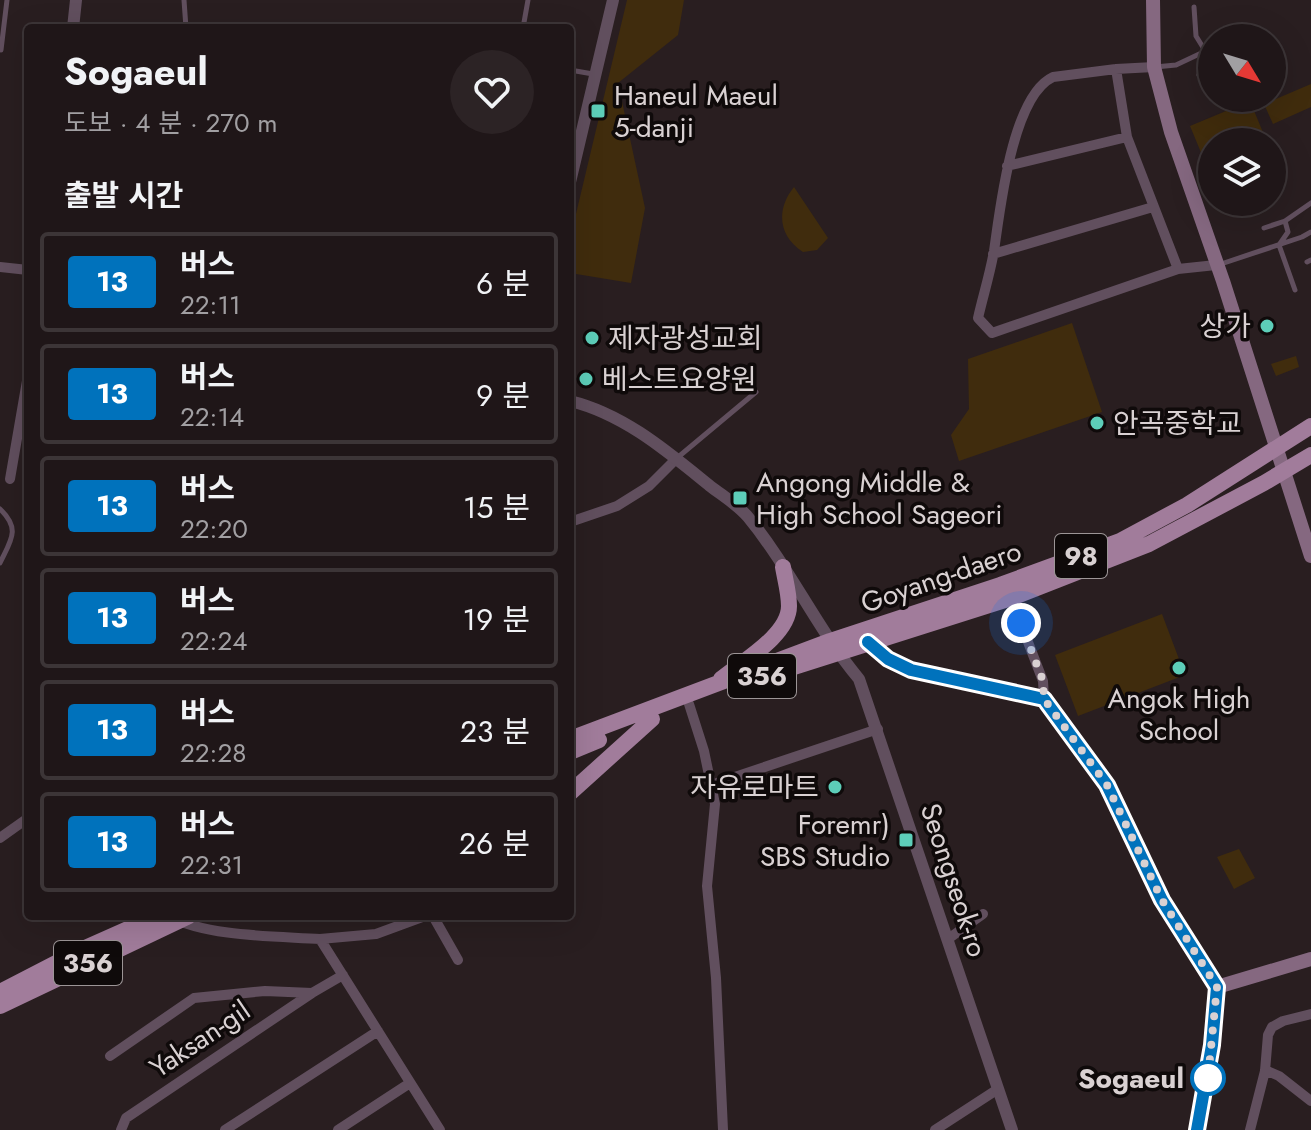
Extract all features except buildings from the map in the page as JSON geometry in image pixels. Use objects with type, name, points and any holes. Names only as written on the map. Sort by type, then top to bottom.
[{"type":"main road","points":[[1153,0],[1154,67],[1171,132],[1311,556]]},
{"type":"main road","name":"Goyang-daero","points":[[574,750],[834,647],[1120,541],[1187,505],[1311,426]]},
{"type":"main road","name":"Goyang-daero","points":[[574,738],[834,647],[868,642],[1011,598],[1149,544],[1311,455]]},
{"type":"main road","points":[[707,689],[786,623],[789,606],[783,567]]},
{"type":"main road","points":[[574,789],[652,719]]},
{"type":"main road","points":[[0,992],[149,920]]},
{"type":"main road","name":"356","points":[[0,1006],[174,920]]},
{"type":"main road","points":[[1217,987],[1311,959]]},
{"type":"street","points":[[73,24],[76,0]]},
{"type":"street","points":[[574,166],[613,0]]},
{"type":"street","points":[[1154,67],[1053,77],[1045,81],[1015,136],[978,318],[992,333],[1178,269],[1216,265]]},
{"type":"street","points":[[1116,69],[1127,137],[1178,269]]},
{"type":"street","points":[[1007,166],[1127,137]]},
{"type":"street","points":[[993,254],[1153,207]]},
{"type":"street","points":[[0,267],[24,270]]},
{"type":"street","points":[[10,479],[24,398]]},
{"type":"street","name":"Seongseok-ro","points":[[574,402],[590,406],[645,435],[747,515],[812,609],[834,647],[859,679],[1012,1130]]},
{"type":"street","points":[[574,521],[617,506],[649,486],[676,459]]},
{"type":"street","points":[[1011,598],[1043,681],[1044,699],[1107,785],[1162,900],[1217,987],[1212,1045],[1197,1130]]},
{"type":"street","points":[[868,642],[888,659],[911,670],[1044,699]]},
{"type":"street","points":[[689,704],[704,751],[715,804],[707,886],[716,978],[723,1130]]},
{"type":"street","points":[[711,785],[878,729]]},
{"type":"street","points":[[0,838],[24,821]]},
{"type":"street","points":[[948,939],[983,914]]},
{"type":"street","points":[[185,920],[239,935],[320,939],[376,934],[414,920]]},
{"type":"street","points":[[435,920],[458,960]]},
{"type":"street","points":[[320,939],[440,1130]]},
{"type":"street","name":"Yaksan-gil","points":[[121,1130],[126,1118],[343,975]]},
{"type":"street","name":"Yaksan-gil","points":[[110,1056],[194,998],[265,991],[312,993]]},
{"type":"street","points":[[1250,1130],[1272,1027],[1311,1014]]},
{"type":"street","points":[[225,1130],[378,1031]]},
{"type":"street","points":[[1265,1070],[1279,1076],[1311,1101]]},
{"type":"street","points":[[338,1130],[410,1083]]},
{"type":"street","points":[[935,1130],[998,1089]]},
{"type":"lane","points":[[1,50],[7,0]]},
{"type":"lane","points":[[184,0],[185,24]]},
{"type":"lane","points":[[524,24],[528,0]]},
{"type":"lane","points":[[1194,7],[1198,38]]},
{"type":"lane","points":[[1154,67],[1176,65],[1198,55]]},
{"type":"lane","points":[[574,71],[596,75]]},
{"type":"lane","points":[[1264,228],[1285,221],[1311,203]]},
{"type":"lane","points":[[1279,245],[1288,232],[1285,221]]},
{"type":"lane","points":[[1216,265],[1311,232]]},
{"type":"lane","points":[[1279,245],[1295,290]]},
{"type":"lane","points":[[676,459],[756,392]]},
{"type":"lane","points":[[0,509],[10,519],[13,528],[12,538],[0,563]]},
{"type":"shaded area","points":[[627,0],[684,0],[678,35],[618,83],[645,208],[631,283],[574,274],[574,222]]},
{"type":"shaded area","points":[[1311,84],[1311,107],[1273,124],[1268,112],[1286,112],[1286,95]]},
{"type":"shaded area","points":[[1224,112],[1255,112],[1261,128],[1198,128],[1198,145],[1190,126]]},
{"type":"shaded area","points":[[794,187],[828,238],[817,250],[803,252],[784,230],[784,204]]},
{"type":"shaded area","points":[[1072,323],[1102,412],[959,461],[951,435],[969,409],[968,359]]},
{"type":"shaded area","points":[[1296,356],[1299,367],[1276,376],[1271,364]]},
{"type":"shaded area","points":[[1162,614],[1185,675],[1078,716],[1055,655]]},
{"type":"shaded area","points":[[1239,849],[1255,878],[1234,889],[1217,857]]},
{"type":"bus line","name":"13","points":[[868,642],[888,659],[911,670],[1044,699],[1097,768],[1162,900],[1217,987],[1207,1083],[1197,1130]]},
{"type":"place","name":"Haneul Maeul 5-danji","points":[[598,111]]},
{"type":"place","name":"상가","points":[[1267,326]]},
{"type":"place","name":"제자광성교회","points":[[592,338]]},
{"type":"place","name":"베스트요양원","points":[[586,379]]},
{"type":"place","name":"안곡중학교","points":[[1097,423]]},
{"type":"place","name":"Angong Middle & High School Sageori","points":[[740,498]]},
{"type":"place","name":"Angok High School","points":[[1179,668]]},
{"type":"place","name":"자유로마트","points":[[835,787]]},
{"type":"place","name":"Foremr) SBS Studio","points":[[906,840]]},
{"type":"place","name":"Sogaeul","points":[[1208,1078]]},
{"type":"route","points":[[1021,623],[1043,681],[1044,699],[1097,768],[1162,900],[1217,987],[1208,1078]]}]
